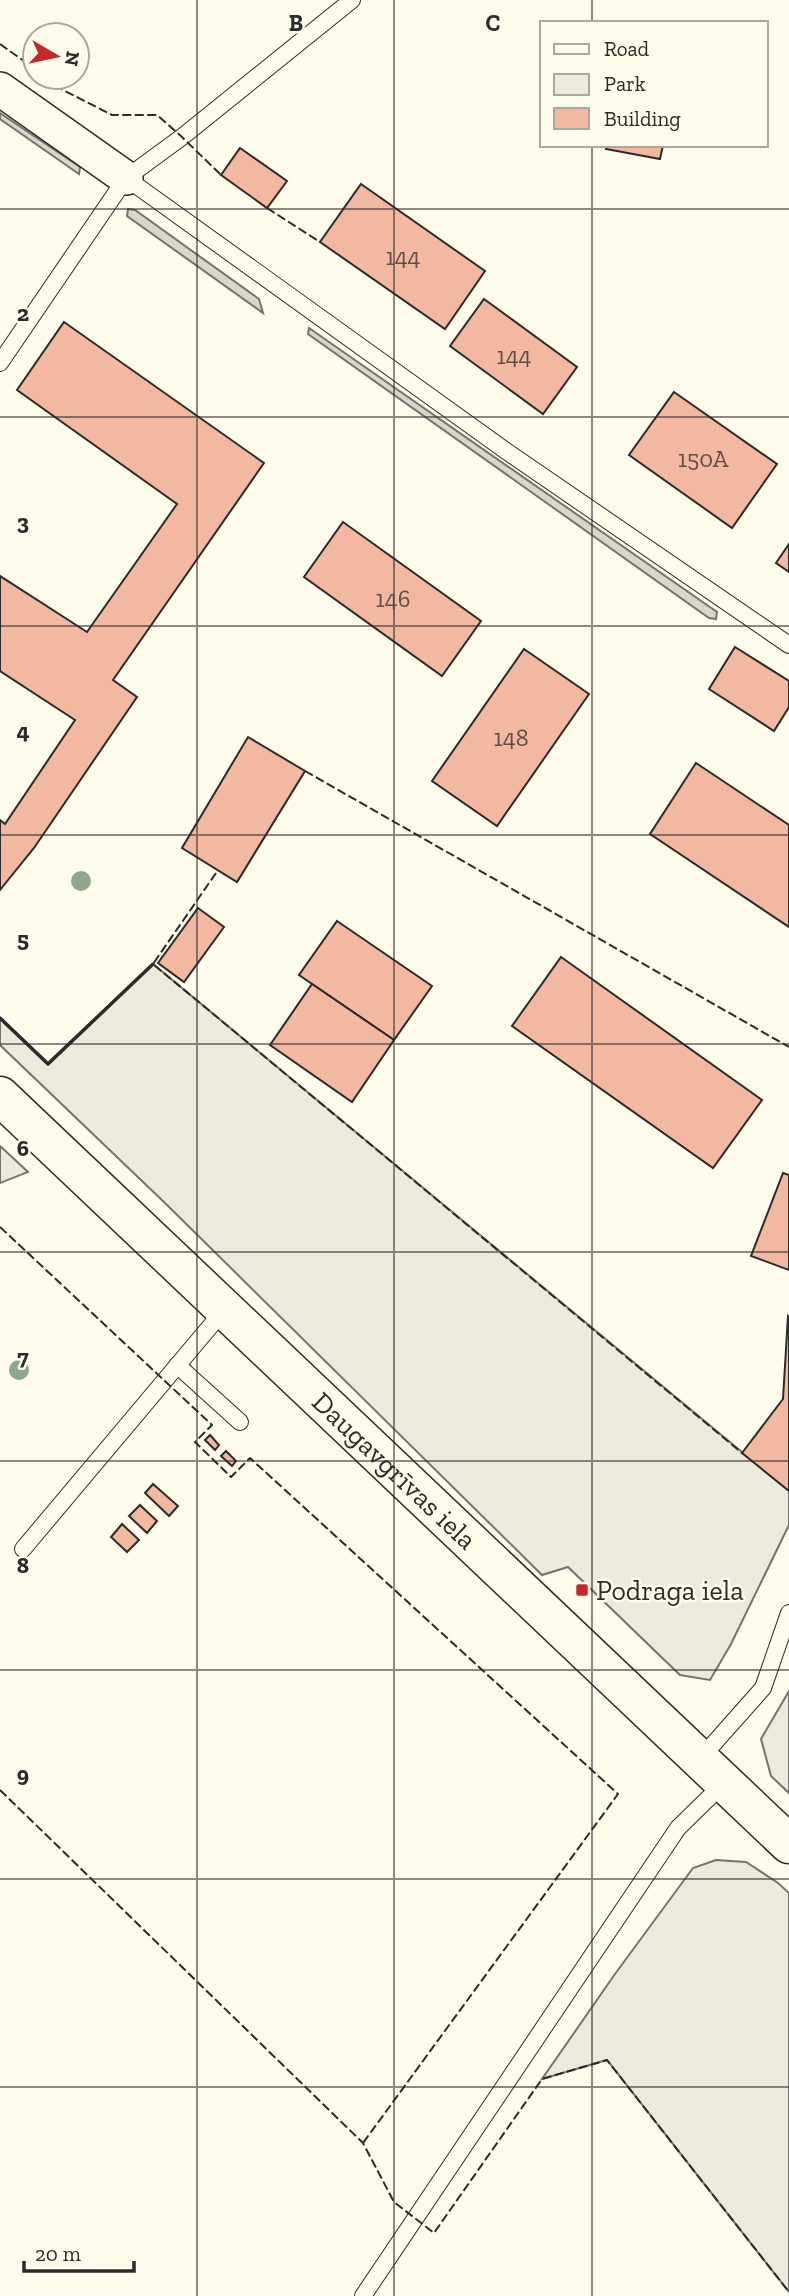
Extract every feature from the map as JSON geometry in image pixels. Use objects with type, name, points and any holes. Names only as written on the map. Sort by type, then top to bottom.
[{"type":"main road","name":"Daugavgrīvas iela","points":[[0,1096],[789,1844]]},
{"type":"street","points":[[0,89],[126,178]]},
{"type":"lane","points":[[0,363],[126,178],[352,0]]},
{"type":"lane","points":[[126,178],[495,443],[789,645]]},
{"type":"lane","points":[[23,1549],[225,1310]]},
{"type":"lane","points":[[177,1365],[240,1422]]},
{"type":"lane","points":[[363,2296],[678,1828],[763,1688],[789,1613]]},
{"type":"green space","points":[[153,964],[789,1491],[789,1525],[731,1644],[710,1680],[680,1675],[568,1567],[542,1575],[165,1203],[0,1045],[0,1018],[48,1063]]},
{"type":"green space","points":[[0,1146],[28,1172],[0,1183]]},
{"type":"green space","points":[[789,1691],[789,1793],[771,1776],[761,1739]]},
{"type":"green space","points":[[716,1860],[746,1862],[789,1893],[789,2292],[607,2060],[542,2079],[693,1868]]},
{"type":"shaded area","points":[[0,113],[80,167],[79,174],[0,119]]},
{"type":"shaded area","points":[[128,209],[135,210],[259,299],[263,313],[127,216]]},
{"type":"shaded area","points":[[309,328],[717,612],[716,619],[709,618],[308,334]]},
{"type":"building","points":[[606,147],[663,147],[660,159]]},
{"type":"building","points":[[240,148],[287,181],[267,208],[221,175]]},
{"type":"building","points":[[361,184],[485,271],[445,329],[320,242]]},
{"type":"building","points":[[484,299],[577,367],[543,414],[450,346]]},
{"type":"building","points":[[64,322],[264,463],[113,680],[137,697],[34,848],[0,890],[0,820],[5,824],[75,720],[0,671],[0,576],[87,632],[177,504],[17,390]]},
{"type":"building","points":[[674,392],[777,464],[732,528],[629,455]]},
{"type":"building","points":[[343,522],[481,621],[442,676],[304,577]]},
{"type":"building","points":[[789,544],[789,572],[776,563]]},
{"type":"building","points":[[735,647],[789,681],[789,707],[774,731],[709,689]]},
{"type":"building","points":[[524,649],[589,694],[497,826],[432,781]]},
{"type":"building","points":[[248,737],[305,771],[237,882],[182,848]]},
{"type":"building","points":[[696,763],[789,825],[789,927],[650,834]]},
{"type":"building","points":[[198,908],[224,927],[184,982],[158,963]]},
{"type":"building","points":[[337,921],[432,986],[394,1040],[299,975]]},
{"type":"building","points":[[561,957],[762,1100],[713,1168],[512,1026]]},
{"type":"building","points":[[312,984],[394,1040],[352,1102],[270,1045]]},
{"type":"building","points":[[783,1173],[789,1175],[789,1270],[751,1256]]},
{"type":"building","points":[[788,1316],[789,1491],[742,1453],[783,1399]]},
{"type":"building","points":[[210,1435],[219,1445],[215,1450],[205,1440]]},
{"type":"building","points":[[226,1451],[236,1461],[232,1466],[221,1456]]},
{"type":"building","points":[[153,1484],[178,1506],[169,1516],[145,1493]]},
{"type":"building","points":[[140,1505],[157,1521],[147,1533],[129,1516]]},
{"type":"building","points":[[122,1524],[139,1540],[127,1552],[111,1537]]},
{"type":"fence","points":[[0,44],[21,59]]},
{"type":"fence","points":[[65,91],[112,115],[157,115],[221,175]]},
{"type":"fence","points":[[267,208],[320,242]]},
{"type":"fence","points":[[305,771],[789,1047]]},
{"type":"fence","points":[[216,873],[153,964],[742,1453]]},
{"type":"fence","points":[[0,1227],[212,1425],[195,1442],[231,1477],[250,1458],[618,1794],[363,2143]]},
{"type":"fence","points":[[0,1790],[363,2143],[394,2202],[434,2233],[542,2079],[607,2060],[789,2292]]},
{"type":"wall","points":[[0,1018],[48,1064],[153,964]]},
{"type":"place","name":"Podraga iela","points":[[582,1590]]}]
